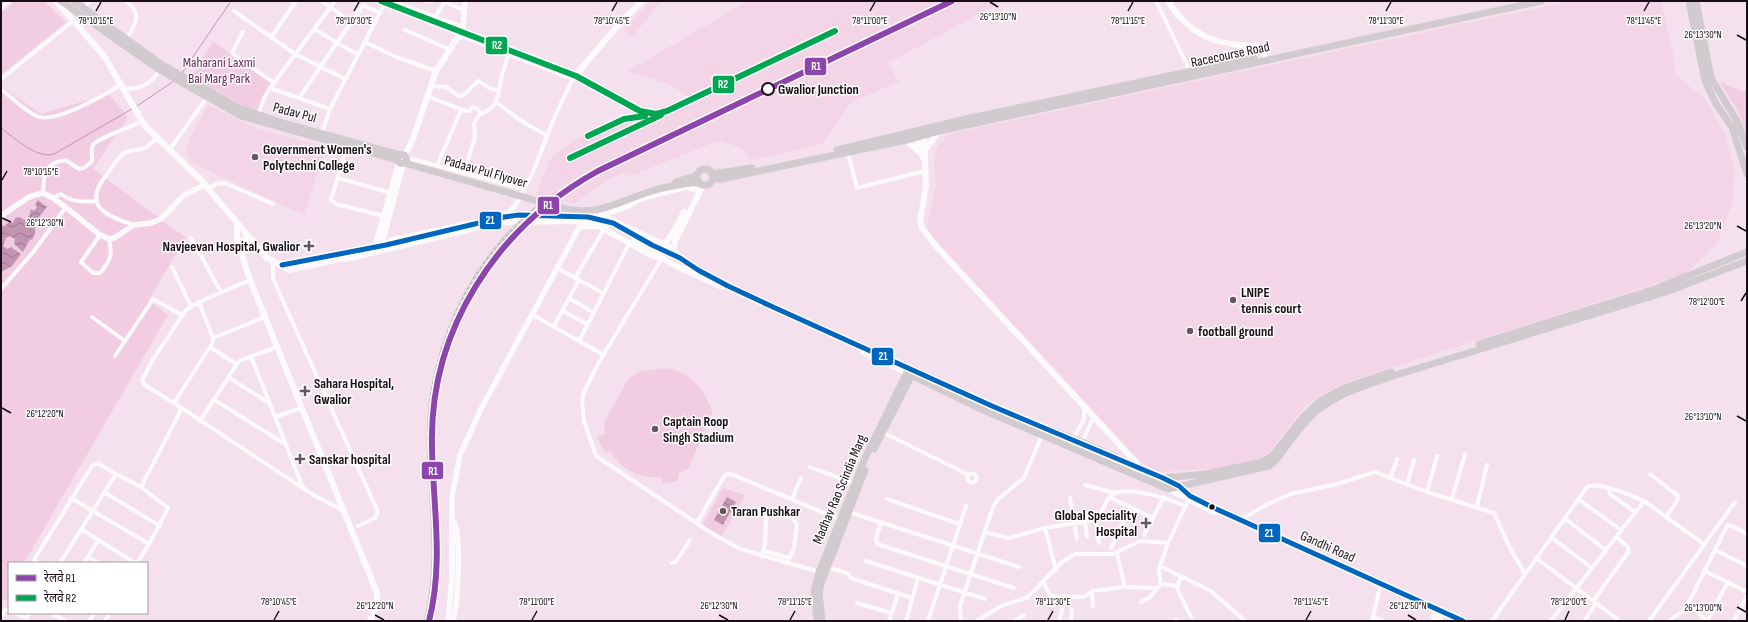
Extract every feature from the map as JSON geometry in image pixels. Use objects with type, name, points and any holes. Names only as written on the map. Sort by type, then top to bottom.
[{"type":"main road","points":[[56,1],[104,56],[124,87],[141,119],[157,138],[170,149],[206,187],[237,224],[274,262],[290,270],[346,259],[504,216],[588,217],[600,219],[626,229],[653,247],[680,258],[698,270],[728,286],[911,371],[992,406],[1071,443],[1082,442],[1163,478],[1181,488]]},
{"type":"main road","points":[[61,1],[159,68]]},
{"type":"main road","points":[[74,1],[126,40],[159,68]]},
{"type":"main road","points":[[378,246],[384,216],[391,193],[402,160],[413,139],[436,71],[462,31],[509,53],[573,78],[610,34],[642,1]]},
{"type":"main road","points":[[1168,1],[1183,22],[1208,38],[1219,42],[1257,46],[1265,56]]},
{"type":"main road","name":"Racecourse Road","points":[[924,132],[939,131],[1265,56],[1518,1]]},
{"type":"main road","name":"Racecourse Road","points":[[924,132],[1190,73],[1541,1]]},
{"type":"main road","points":[[1688,1],[1705,82],[1716,104],[1732,127],[1747,174]]},
{"type":"main road","points":[[1696,1],[1711,78],[1737,121],[1747,147]]},
{"type":"main road","name":"Padav Pul","points":[[159,68],[209,95],[239,108],[258,115],[322,132],[348,143]]},
{"type":"main road","name":"Padav Pul","points":[[209,95],[235,113],[256,122],[348,143],[402,160]]},
{"type":"main road","points":[[923,152],[939,131]]},
{"type":"main road","points":[[696,184],[708,185],[713,176],[924,132],[923,152],[926,186],[920,221],[922,228],[936,246],[1093,418],[1142,469]]},
{"type":"main road","points":[[916,134],[923,152]]},
{"type":"main road","points":[[653,247],[663,245],[703,169],[709,170],[713,176],[721,179],[906,140],[916,134]]},
{"type":"main road","points":[[906,140],[923,152]]},
{"type":"main road","points":[[378,246],[402,160]]},
{"type":"main road","name":"Padaav Pul Flyover","points":[[402,160],[422,168],[571,210],[599,210],[634,196],[666,187],[696,184]]},
{"type":"main road","points":[[680,258],[674,249],[677,234],[696,184]]},
{"type":"main road","name":"Padaav Pul Flyover","points":[[634,196],[696,184]]},
{"type":"main road","points":[[237,224],[238,245],[250,280],[342,510],[377,593],[375,612],[370,621]]},
{"type":"main road","points":[[238,245],[241,240],[245,239],[253,241]]},
{"type":"main road","points":[[346,259],[378,246]]},
{"type":"main road","points":[[282,265],[378,246],[391,246]]},
{"type":"main road","name":"Gandhi Road","points":[[653,247],[662,258],[689,272],[911,371],[925,381],[981,409],[1042,435],[1071,443],[1079,450],[1168,489],[1187,503],[1438,613],[1463,621]]},
{"type":"main road","points":[[1152,482],[1163,478],[1184,477],[1258,464],[1273,455],[1313,407],[1333,392],[1375,377],[1655,289],[1724,263],[1747,252]]},
{"type":"main road","points":[[1168,489],[1181,488],[1269,466],[1276,460],[1317,411],[1334,399],[1350,392],[1393,376],[1666,292],[1747,261]]},
{"type":"main road","name":"Madhav Rao Scindia Marg","points":[[880,431],[905,389],[911,371]]},
{"type":"main road","name":"Madhav Rao Scindia Marg","points":[[817,621],[814,592],[880,431],[911,371]]},
{"type":"main road","points":[[905,389],[914,382],[925,381]]},
{"type":"main road","name":"Madhav Rao Scindia Marg","points":[[842,521],[849,512],[857,484]]},
{"type":"main road","name":"Gandhi Road","points":[[1181,488],[1190,496],[1454,621]]},
{"type":"main road","name":"Madhav Rao Scindia Marg","points":[[822,621],[819,593],[823,571]]},
{"type":"main road","points":[[1434,621],[1438,613]]},
{"type":"street","points":[[1,8],[9,1]]},
{"type":"street","points":[[85,8],[89,1]]},
{"type":"street","points":[[126,1],[135,7],[137,16],[126,40]]},
{"type":"street","points":[[272,36],[296,1]]},
{"type":"street","points":[[322,1],[352,22]]},
{"type":"street","points":[[258,115],[264,98],[270,88],[335,1]]},
{"type":"street","points":[[322,132],[330,109],[386,1]]},
{"type":"street","points":[[392,1],[436,17],[462,31],[465,1]]},
{"type":"street","points":[[1156,1],[1190,73]]},
{"type":"street","points":[[436,17],[445,2],[465,10]]},
{"type":"street","points":[[299,98],[363,5],[380,13]]},
{"type":"street","points":[[234,11],[272,36],[295,54],[345,79]]},
{"type":"street","points":[[1,79],[72,21]]},
{"type":"street","points":[[314,29],[336,44],[358,55]]},
{"type":"street","points":[[405,30],[449,49]]},
{"type":"street","points":[[243,32],[234,49],[234,54],[274,83]]},
{"type":"street","points":[[365,42],[396,57],[436,71]]},
{"type":"street","points":[[464,173],[475,137],[474,123],[480,114],[487,112],[497,102],[502,74],[509,53]]},
{"type":"street","points":[[1,89],[35,115],[47,117],[61,114],[124,87],[135,90],[156,77],[159,68]]},
{"type":"street","points":[[378,246],[392,239],[508,212],[514,208],[524,189],[573,78]]},
{"type":"street","points":[[431,86],[446,87],[459,96],[464,95],[478,81],[490,89],[499,90]]},
{"type":"street","points":[[270,88],[330,109]]},
{"type":"street","points":[[170,149],[209,95]]},
{"type":"street","points":[[427,96],[461,110],[469,111],[473,107],[478,110],[480,114]]},
{"type":"street","points":[[497,102],[519,117],[525,124],[547,135]]},
{"type":"street","points":[[437,166],[461,110]]},
{"type":"street","points":[[43,193],[44,176],[48,168],[64,160],[78,169],[82,169],[92,161],[91,150],[95,142],[131,127],[141,119]]},
{"type":"street","points":[[157,138],[146,148],[129,151],[121,156],[98,186],[95,196],[96,201],[98,206],[106,215],[134,224],[151,223],[161,219],[183,196],[206,187],[225,183],[273,204]]},
{"type":"street","points":[[348,143],[331,198],[332,202],[384,216]]},
{"type":"street","points":[[848,153],[858,188],[925,171]]},
{"type":"street","points":[[402,160],[437,166],[524,189]]},
{"type":"street","points":[[338,178],[391,193]]},
{"type":"street","points":[[448,621],[452,585],[452,491],[464,443],[579,227],[586,221],[603,216],[640,199],[696,184]]},
{"type":"street","points":[[1,216],[29,197],[43,193],[53,198],[100,235],[109,239],[118,236],[134,224]]},
{"type":"street","points":[[53,198],[61,194],[67,199],[83,202],[96,201]]},
{"type":"street","points":[[1,289],[34,251],[66,208]]},
{"type":"street","points":[[603,216],[620,222],[663,245],[674,249]]},
{"type":"street","points":[[579,227],[588,226],[604,229],[630,242],[652,256],[662,258],[604,355],[584,392],[582,401],[584,421],[596,456],[697,523],[740,549],[762,557],[787,563],[823,571],[847,573],[851,578],[912,598]]},
{"type":"street","points":[[554,326],[604,229]]},
{"type":"street","points":[[100,235],[81,262],[93,273],[100,274],[109,261],[112,251],[109,239]]},
{"type":"street","points":[[191,238],[221,292]]},
{"type":"street","points":[[580,341],[630,242]]},
{"type":"street","points":[[274,262],[273,277],[278,290],[378,512],[375,518],[358,526]]},
{"type":"street","points":[[172,267],[191,306]]},
{"type":"street","points":[[557,268],[603,293]]},
{"type":"street","points":[[250,280],[191,306],[182,315],[152,361],[142,381],[145,385],[303,488],[334,507],[342,510]]},
{"type":"street","points":[[569,298],[594,313]]},
{"type":"street","points":[[115,356],[153,299],[182,315]]},
{"type":"street","points":[[174,403],[210,347],[213,338],[199,302]]},
{"type":"street","points":[[562,311],[585,323],[589,322]]},
{"type":"street","points":[[533,314],[604,355]]},
{"type":"street","points":[[213,338],[265,317]]},
{"type":"street","points":[[92,318],[125,341]]},
{"type":"street","points":[[210,347],[236,364]]},
{"type":"street","points":[[200,421],[236,364],[251,356],[277,347]]},
{"type":"street","points":[[251,356],[303,488]]},
{"type":"street","points":[[228,377],[269,403]]},
{"type":"street","points":[[213,399],[285,444]]},
{"type":"street","points":[[141,487],[180,412],[180,407]]},
{"type":"street","points":[[275,417],[301,408]]},
{"type":"street","points":[[1071,443],[1084,419],[1084,408]]},
{"type":"street","points":[[1079,450],[1093,418]]},
{"type":"street","points":[[880,431],[969,475]]},
{"type":"street","points":[[961,621],[960,606],[995,503],[1024,478],[1042,435]]},
{"type":"street","points":[[1452,499],[1465,454]]},
{"type":"street","points":[[1427,492],[1437,456]]},
{"type":"street","points":[[1391,477],[1397,460]]},
{"type":"street","points":[[1407,485],[1414,460]]},
{"type":"street","points":[[33,562],[71,498],[95,463],[98,463],[141,487],[168,508],[150,544],[137,562]]},
{"type":"street","points":[[1477,506],[1487,465]]},
{"type":"street","points":[[810,467],[857,484]]},
{"type":"street","points":[[1240,520],[1268,504],[1291,494],[1337,484],[1371,472],[1391,477],[1407,485],[1427,492],[1494,512],[1509,546],[1525,574]]},
{"type":"street","points":[[61,562],[116,474]]},
{"type":"street","points":[[697,523],[723,478],[727,474],[731,474],[842,521]]},
{"type":"street","points":[[1650,474],[1678,496],[1677,501],[1666,517]]},
{"type":"street","points":[[792,499],[801,478]]},
{"type":"street","points":[[1085,485],[1116,493],[1143,493],[1187,503],[1168,543],[1160,566],[1160,586],[1150,597],[1141,602]]},
{"type":"street","points":[[1492,621],[1564,518],[1590,485],[1609,489],[1644,501],[1704,544]]},
{"type":"street","points":[[1609,489],[1610,494],[1635,512]]},
{"type":"street","points":[[104,492],[160,526]]},
{"type":"street","points":[[1099,543],[1096,520],[1110,497],[1116,493]]},
{"type":"street","points":[[1110,497],[1153,518]]},
{"type":"street","points":[[1144,535],[1164,497]]},
{"type":"street","points":[[71,498],[150,544]]},
{"type":"street","points":[[1070,498],[1077,539]]},
{"type":"street","points":[[887,499],[960,524]]},
{"type":"street","points":[[1578,499],[1621,530]]},
{"type":"street","points":[[1551,621],[1644,501]]},
{"type":"street","points":[[1648,621],[1735,502]]},
{"type":"street","points":[[928,621],[966,506]]},
{"type":"street","points":[[1111,548],[1130,507]]},
{"type":"street","points":[[762,557],[764,551],[766,517],[771,511],[780,513],[793,518],[797,526],[794,548],[787,563]]},
{"type":"street","points":[[849,512],[1019,567]]},
{"type":"street","points":[[1564,518],[1606,550]]},
{"type":"street","points":[[453,520],[456,526],[458,562],[453,621]]},
{"type":"street","points":[[984,532],[1009,538],[1045,528],[1096,520]]},
{"type":"street","points":[[881,522],[876,539],[877,544],[1014,588]]},
{"type":"street","points":[[1084,522],[1087,537]]},
{"type":"street","points":[[1728,582],[1705,621],[1689,602],[1727,526],[1730,525],[1747,534]]},
{"type":"street","points":[[1045,528],[1056,570]]},
{"type":"street","points":[[81,529],[134,562]]},
{"type":"street","points":[[1551,537],[1592,568]]},
{"type":"street","points":[[1584,621],[1629,551],[1628,547],[1616,537]]},
{"type":"street","points":[[85,562],[98,540]]},
{"type":"street","points":[[672,563],[676,562],[690,540]]},
{"type":"street","points":[[977,621],[1001,606],[1028,597],[1067,559],[1075,554],[1118,553],[1130,544],[1140,541],[1168,543]]},
{"type":"street","points":[[1715,550],[1747,566]]},
{"type":"street","points":[[764,551],[789,558]]},
{"type":"street","points":[[1118,553],[1125,587]]},
{"type":"street","points":[[88,557],[96,562]]},
{"type":"street","points":[[1536,558],[1620,621]]},
{"type":"street","points":[[866,561],[939,586],[985,599]]},
{"type":"street","points":[[1160,566],[1211,591],[1245,621]]},
{"type":"street","points":[[1705,571],[1747,592]]},
{"type":"street","points":[[1180,577],[1177,586],[1191,617]]},
{"type":"street","points":[[906,621],[918,578]]},
{"type":"street","points":[[1044,582],[1049,594],[1053,596],[1084,596],[1092,591],[1125,587],[1177,586]]},
{"type":"street","points":[[1380,587],[1372,619],[1383,621]]},
{"type":"street","points":[[1092,591],[1093,607]]},
{"type":"street","points":[[889,621],[898,594]]},
{"type":"street","points":[[1735,621],[1747,596]]},
{"type":"street","points":[[857,603],[891,614]]},
{"type":"street","points":[[1669,621],[1691,605]]},
{"type":"street","points":[[1059,621],[1063,606]]},
{"type":"street","points":[[1071,621],[1072,609]]},
{"type":"street","points":[[1,617],[6,610],[8,610]]},
{"type":"street","points":[[17,614],[27,620]]},
{"type":"street","points":[[54,614],[65,621]]},
{"type":"street","points":[[1015,621],[1024,615]]},
{"type":"shaded area","points":[[650,1],[662,1],[632,37],[624,30]]},
{"type":"shaded area","points":[[748,1],[1003,1],[888,63],[899,82],[851,102],[822,144],[753,160],[742,149],[720,140],[630,176],[623,173],[608,180],[574,204],[536,194],[552,155],[589,132],[620,118],[643,115],[689,97],[671,85],[628,71]]},
{"type":"shaded area","points":[[1571,1],[1661,1],[1674,57],[1675,74],[1706,100],[1725,134],[1735,172],[1732,204],[1718,241],[1686,274],[1343,383],[1307,404],[1264,458],[1224,468],[1158,472],[1140,461],[927,231],[936,186],[934,162],[937,147],[948,134]]},
{"type":"shaded area","name":"Government Women's Polytechni College","points":[[208,105],[259,129],[326,147],[304,215],[190,162],[186,152],[189,140]]},
{"type":"green space","points":[[15,1],[44,1],[66,22],[1,75],[1,13]]},
{"type":"green space","name":"Maharani Laxmi Bai Marg Park","points":[[213,42],[273,83],[257,113],[191,77]]},
{"type":"green space","points":[[1720,82],[1741,91],[1747,90],[1747,137],[1740,115]]},
{"type":"green space","points":[[1,86],[41,114],[109,94],[128,117],[93,169],[186,238],[148,300],[168,315],[25,562],[8,562],[8,600],[1,600]]},
{"type":"green space","name":"Captain Roop Singh Stadium","points":[[664,368],[682,373],[695,382],[713,411],[689,468],[678,474],[678,481],[662,483],[661,477],[645,476],[631,472],[625,468],[614,458],[610,451],[605,453],[597,437],[605,434],[604,423],[629,378],[639,372]]},
{"type":"green space","name":"Taran Pushkar","points":[[723,488],[745,495],[722,536],[702,526]]},
{"type":"water","points":[[38,200],[47,207],[35,222],[35,233],[32,240],[30,239],[23,252],[14,244],[15,239],[10,236],[6,238],[3,246],[7,249],[11,247],[21,254],[12,266],[1,272],[1,225],[5,226],[9,222],[13,223],[15,218],[20,217],[24,220],[29,217],[31,209],[34,211],[37,207],[35,205]]},
{"type":"water","points":[[727,497],[736,502],[723,525],[714,520]]},
{"type":"waterway","points":[[182,73],[231,1]]},
{"type":"waterway","points":[[137,106],[174,81]]},
{"type":"waterway","points":[[1,128],[33,151],[47,155],[54,154],[132,109]]},
{"type":"railway","points":[[381,1],[576,76],[640,111],[656,114],[667,111],[835,31]]},
{"type":"railway","points":[[570,158],[661,115]]},
{"type":"railway","points":[[588,136],[624,119],[645,116]]},
{"type":"railway","points":[[425,621],[432,576],[433,554],[428,443],[430,406],[436,368],[448,332],[464,297],[484,264],[507,234],[535,208],[566,187]]},
{"type":"rail line","name":"R2","points":[[381,1],[576,76],[640,111],[656,114],[667,111],[835,31]]},
{"type":"rail line","name":"R1","points":[[429,621],[436,578],[437,556],[432,447],[434,404],[442,362],[457,323],[476,286],[500,252],[529,221],[562,194],[598,171],[952,1]]},
{"type":"rail line","name":"R2","points":[[570,158],[661,115]]},
{"type":"rail line","name":"R2","points":[[588,136],[624,119],[645,116]]},
{"type":"transit line","name":"21","points":[[282,265],[386,245],[504,217],[519,215],[588,217],[613,223],[652,245],[680,258],[698,270],[728,286],[992,406],[1163,478],[1179,486],[1190,496],[1214,508],[1463,621]]},
{"type":"place","name":"Gwalior Junction","points":[[768,89]]},
{"type":"place","name":"Government Women's Polytechni College","points":[[255,157]]},
{"type":"place","name":"Navjeevan Hospital, Gwalior","points":[[309,246]]},
{"type":"place","name":"LNIPE tennis court","points":[[1233,300]]},
{"type":"place","name":"football ground","points":[[1190,331]]},
{"type":"place","name":"Sahara Hospital, Gwalior","points":[[305,391]]},
{"type":"place","name":"Captain Roop Singh Stadium","points":[[655,429]]},
{"type":"place","name":"Sanskar hospital","points":[[300,459]]},
{"type":"place","name":"Taran Pushkar","points":[[723,511]]},
{"type":"place","name":"Global Speciality Hospital","points":[[1146,523]]}]
